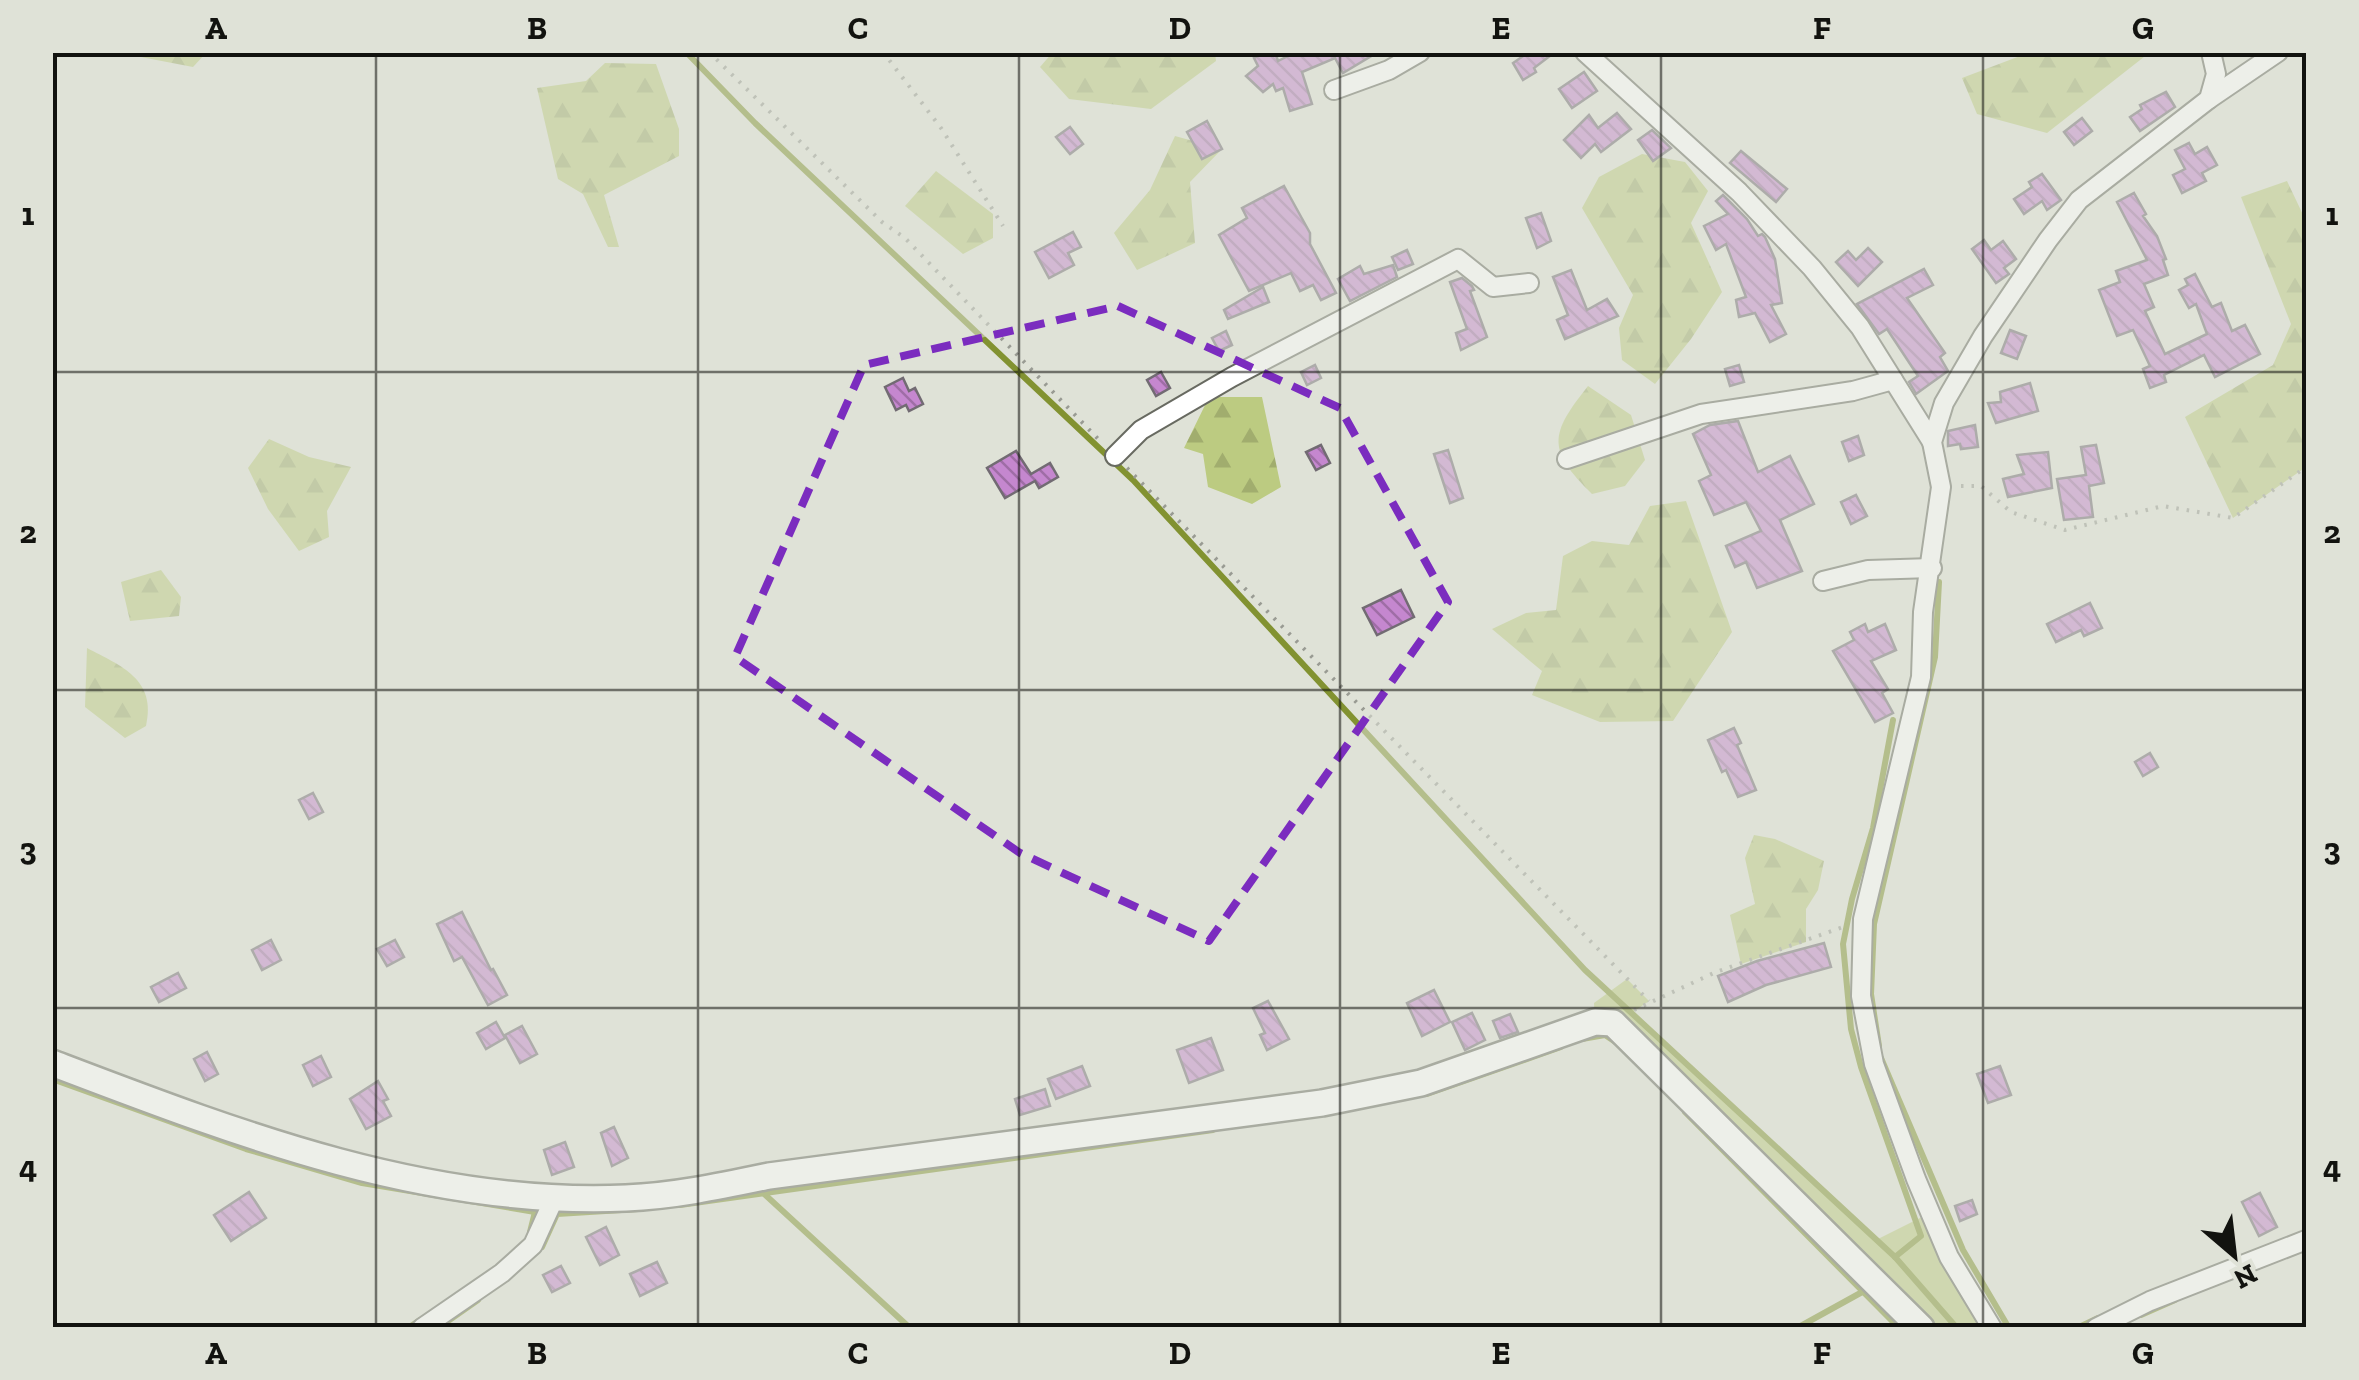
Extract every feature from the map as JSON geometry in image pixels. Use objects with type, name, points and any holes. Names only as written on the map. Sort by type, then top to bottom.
[{"type":"street","points":[[1334,90],[1390,70],[1420,52]]},
{"type":"street","points":[[1585,52],[1739,192],[1812,268],[1860,327],[1932,442],[1941,487],[1924,612],[1921,677],[1862,918],[1861,996],[1874,1064],[1916,1179],[1949,1257],[1992,1328]]},
{"type":"street","points":[[2209,99],[2216,74],[2211,52]]},
{"type":"street","points":[[1932,442],[1944,403],[1983,336],[2079,200],[2209,99],[2278,52]]},
{"type":"street","points":[[1114,456],[1141,430],[1232,377],[1458,259],[1493,287],[1530,282]]},
{"type":"street","points":[[1567,460],[1702,414],[1853,391],[1892,380]]},
{"type":"street","points":[[1823,580],[1868,570],[1932,568]]},
{"type":"street","points":[[52,1064],[251,1138],[356,1167],[455,1186],[554,1198],[628,1198],[1322,1103],[1421,1083],[1594,1022],[1613,1023],[1921,1328]]},
{"type":"street","points":[[422,1328],[502,1273],[533,1245],[554,1198]]},
{"type":"street","points":[[2096,1328],[2150,1302],[2306,1240]]},
{"type":"path","points":[[709,52],[882,222],[906,238],[1042,384],[1649,1001],[1716,972],[1837,930]]},
{"type":"path","points":[[884,52],[941,128],[1003,226]]},
{"type":"path","points":[[1941,487],[1981,486],[2011,512],[2064,530],[2164,506],[2233,518],[2306,467]]},
{"type":"highlighted area","points":[[1118,306],[1340,408],[1448,602],[1209,941],[1020,853],[735,657],[864,365]]},
{"type":"green space","points":[[1053,52],[1215,53],[1216,61],[1151,109],[1069,99],[1040,67]]},
{"type":"green space","points":[[120,53],[206,53],[193,67]]},
{"type":"green space","points":[[2028,53],[2149,53],[2047,133],[1977,114],[1962,78]]},
{"type":"green space","points":[[605,63],[656,64],[679,129],[679,156],[604,195],[619,247],[608,247],[583,194],[558,179],[537,88],[586,81]]},
{"type":"green space","points":[[1175,136],[1222,149],[1190,182],[1195,243],[1137,270],[1114,233],[1150,190]]},
{"type":"green space","points":[[1642,154],[1685,162],[1708,191],[1691,223],[1722,292],[1655,384],[1622,360],[1619,328],[1633,295],[1582,208],[1599,177]]},
{"type":"green space","points":[[936,171],[993,214],[993,238],[963,254],[905,206]]},
{"type":"green space","points":[[2287,181],[2306,221],[2306,467],[2233,518],[2185,417],[2273,365],[2291,324],[2241,197]]},
{"type":"green space","points":[[1588,386],[1631,415],[1645,460],[1625,486],[1592,494],[1567,465],[1558,441],[1566,417]]},
{"type":"green space","points":[[1209,397],[1262,397],[1281,487],[1252,504],[1208,487],[1203,454],[1184,448]]},
{"type":"green space","points":[[269,439],[309,457],[351,467],[327,511],[329,537],[299,551],[268,509],[248,468]]},
{"type":"green space","points":[[1686,501],[1732,632],[1673,721],[1600,722],[1532,695],[1542,671],[1492,629],[1526,613],[1556,610],[1563,556],[1592,541],[1629,545],[1650,506]]},
{"type":"green space","points":[[161,570],[181,597],[179,616],[130,621],[121,582]]},
{"type":"green space","points":[[87,648],[124,668],[141,685],[148,710],[146,726],[125,738],[85,707]]},
{"type":"green space","points":[[1754,835],[1775,839],[1824,861],[1818,890],[1806,909],[1806,942],[1741,964],[1730,915],[1755,904],[1745,858]]},
{"type":"green space","points":[[1627,979],[1649,1001],[1633,1012],[1876,1240],[1930,1213],[1992,1327],[1921,1327],[1595,1022],[1594,1003]]},
{"type":"building","points":[[1275,52],[1278,61],[1296,52],[1378,52],[1343,73],[1335,58],[1302,72],[1312,104],[1290,111],[1283,88],[1276,91],[1273,84],[1263,92],[1246,76],[1258,66],[1254,58]]},
{"type":"building","points":[[1529,52],[1555,52],[1523,80],[1513,63]]},
{"type":"building","points":[[1584,72],[1597,91],[1572,108],[1559,89]]},
{"type":"building","points":[[2166,92],[2175,107],[2140,131],[2130,117],[2142,109],[2140,105]]},
{"type":"building","points":[[1617,113],[1631,129],[1601,152],[1595,144],[1581,158],[1564,140],[1589,115],[1598,128]]},
{"type":"building","points":[[2082,118],[2092,131],[2074,145],[2064,132]]},
{"type":"building","points":[[1207,121],[1222,149],[1202,159],[1187,132]]},
{"type":"building","points":[[1070,127],[1083,144],[1070,154],[1056,137]]},
{"type":"building","points":[[1652,130],[1671,148],[1653,161],[1638,140]]},
{"type":"building","points":[[2189,143],[2195,154],[2207,147],[2217,165],[2202,173],[2206,181],[2182,193],[2173,175],[2185,169],[2175,150]]},
{"type":"building","points":[[1741,151],[1787,189],[1776,202],[1730,163]]},
{"type":"building","points":[[2042,174],[2061,200],[2047,210],[2042,201],[2024,214],[2014,199],[2032,187],[2029,182]]},
{"type":"building","points":[[1284,186],[1336,293],[1321,300],[1313,285],[1300,291],[1291,273],[1249,291],[1219,235],[1247,218],[1242,208]]},
{"type":"building","points":[[2134,193],[2166,259],[2163,260],[2168,275],[2144,284],[2154,307],[2145,311],[2165,354],[2207,334],[2196,304],[2189,308],[2179,290],[2188,285],[2185,279],[2195,274],[2212,307],[2221,303],[2232,331],[2245,325],[2260,354],[2215,377],[2204,355],[2164,375],[2166,382],[2150,388],[2143,369],[2150,366],[2133,330],[2117,336],[2099,290],[2120,282],[2116,271],[2147,260],[2117,202]]},
{"type":"building","points":[[1723,195],[1758,236],[1765,237],[1775,259],[1782,303],[1771,305],[1786,334],[1770,342],[1755,313],[1739,317],[1736,300],[1746,297],[1726,244],[1716,250],[1704,226],[1728,214],[1716,201]]},
{"type":"building","points":[[1541,213],[1551,241],[1537,248],[1526,218]]},
{"type":"building","points":[[1073,232],[1081,247],[1068,253],[1074,265],[1049,278],[1035,252]]},
{"type":"building","points":[[1984,240],[1991,250],[2003,241],[2016,259],[2004,268],[2009,274],[1996,283],[1972,249]]},
{"type":"building","points":[[1868,248],[1882,262],[1858,286],[1836,262],[1848,251],[1856,260]]},
{"type":"building","points":[[1407,250],[1413,264],[1398,270],[1392,257]]},
{"type":"building","points":[[1393,265],[1397,277],[1350,301],[1338,279],[1360,266],[1364,274]]},
{"type":"building","points":[[1924,269],[1933,285],[1907,298],[1945,353],[1940,357],[1948,371],[1916,394],[1909,382],[1918,376],[1887,329],[1879,334],[1857,304]]},
{"type":"building","points":[[1571,270],[1587,310],[1607,299],[1618,316],[1565,339],[1557,320],[1568,315],[1553,277]]},
{"type":"building","points":[[1462,278],[1474,290],[1470,291],[1487,337],[1461,350],[1456,333],[1467,329],[1450,282]]},
{"type":"building","points":[[1263,287],[1269,302],[1228,319],[1224,310]]},
{"type":"building","points":[[2010,330],[2026,336],[2017,359],[2001,353]]},
{"type":"building","points":[[1226,331],[1232,345],[1219,351],[1212,338]]},
{"type":"building","points":[[1315,365],[1321,378],[1307,385],[1301,372]]},
{"type":"building","points":[[1739,365],[1744,382],[1730,386],[1725,369]]},
{"type":"building","points":[[1161,372],[1170,388],[1156,396],[1147,380]]},
{"type":"building","points":[[903,378],[909,391],[915,388],[923,404],[909,411],[906,405],[896,410],[885,387]]},
{"type":"building","points":[[2030,383],[2038,411],[1996,423],[1988,403],[2001,402],[2000,392]]},
{"type":"building","points":[[1738,421],[1758,472],[1790,456],[1814,504],[1780,520],[1802,571],[1757,588],[1746,562],[1735,567],[1726,546],[1761,531],[1746,502],[1714,515],[1699,481],[1711,475],[1693,434],[1710,425]]},
{"type":"building","points":[[1975,425],[1978,447],[1948,446],[1948,431]]},
{"type":"building","points":[[1858,436],[1864,455],[1849,461],[1842,442]]},
{"type":"building","points":[[1321,445],[1330,463],[1316,470],[1306,452]]},
{"type":"building","points":[[2096,445],[2104,483],[2089,486],[2093,517],[2064,520],[2057,479],[2086,475],[2081,447]]},
{"type":"building","points":[[1448,450],[1463,498],[1450,503],[1434,454]]},
{"type":"building","points":[[1016,451],[1031,474],[1050,463],[1058,477],[1039,488],[1035,481],[1005,498],[987,468]]},
{"type":"building","points":[[2048,452],[2052,488],[2008,497],[2003,479],[2024,474],[2017,455]]},
{"type":"building","points":[[1856,495],[1867,516],[1851,524],[1841,502]]},
{"type":"building","points":[[1401,590],[1414,617],[1377,635],[1363,608]]},
{"type":"building","points":[[2090,603],[2102,628],[2084,636],[2081,630],[2056,642],[2047,624]]},
{"type":"building","points":[[1865,624],[1868,632],[1885,624],[1896,650],[1871,661],[1888,689],[1882,693],[1893,713],[1875,722],[1833,651],[1854,640],[1850,632]]},
{"type":"building","points":[[1734,728],[1756,790],[1738,797],[1708,740]]},
{"type":"building","points":[[2150,753],[2158,767],[2143,776],[2135,762]]},
{"type":"building","points":[[313,793],[323,812],[309,819],[299,800]]},
{"type":"building","points":[[462,912],[507,995],[488,1005],[462,957],[454,961],[437,924]]},
{"type":"building","points":[[271,940],[281,960],[262,970],[252,950]]},
{"type":"building","points":[[395,940],[404,957],[387,966],[377,949]]},
{"type":"building","points":[[1824,943],[1831,967],[1766,985],[1728,1002],[1718,976]]},
{"type":"building","points":[[178,973],[186,988],[159,1002],[151,987]]},
{"type":"building","points":[[1434,990],[1450,1022],[1422,1036],[1407,1003]]},
{"type":"building","points":[[1268,1001],[1289,1039],[1267,1050],[1260,1035],[1265,1033],[1253,1008]]},
{"type":"building","points":[[1472,1013],[1485,1040],[1465,1050],[1452,1022]]},
{"type":"building","points":[[1510,1014],[1518,1032],[1500,1038],[1493,1021]]},
{"type":"building","points":[[496,1022],[505,1038],[486,1049],[477,1033]]},
{"type":"building","points":[[522,1026],[537,1054],[520,1063],[505,1035]]},
{"type":"building","points":[[1211,1038],[1223,1070],[1189,1083],[1177,1050]]},
{"type":"building","points":[[207,1052],[218,1074],[205,1081],[194,1059]]},
{"type":"building","points":[[321,1056],[331,1077],[313,1086],[303,1065]]},
{"type":"building","points":[[1082,1066],[1090,1086],[1056,1099],[1048,1079]]},
{"type":"building","points":[[2000,1066],[2011,1095],[1988,1103],[1977,1074]]},
{"type":"building","points":[[378,1081],[388,1099],[383,1101],[391,1116],[366,1129],[350,1099]]},
{"type":"building","points":[[1045,1089],[1050,1106],[1020,1115],[1015,1099]]},
{"type":"building","points":[[614,1127],[628,1158],[612,1166],[601,1133]]},
{"type":"building","points":[[565,1142],[574,1167],[552,1175],[544,1150]]},
{"type":"building","points":[[249,1192],[266,1218],[231,1241],[214,1215]]},
{"type":"building","points":[[2260,1193],[2277,1227],[2259,1236],[2242,1202]]},
{"type":"building","points":[[1972,1200],[1977,1214],[1960,1221],[1955,1206]]},
{"type":"building","points":[[606,1227],[619,1255],[600,1265],[586,1237]]},
{"type":"building","points":[[657,1262],[667,1283],[640,1296],[630,1274]]},
{"type":"building","points":[[561,1266],[570,1283],[552,1292],[543,1275]]},
{"type":"waterway","points":[[686,52],[755,123],[1133,480],[1585,970],[1895,1257],[1957,1328]]},
{"type":"waterway","points":[[1879,1046],[1871,994],[1874,924],[1935,657],[1939,582]]},
{"type":"waterway","points":[[1893,720],[1873,828],[1843,944],[1851,1029],[1861,1067],[1921,1236],[1895,1257]]},
{"type":"waterway","points":[[1582,1039],[1605,1035],[1617,1043]]},
{"type":"waterway","points":[[1427,1094],[1561,1047]]},
{"type":"waterway","points":[[1881,1058],[1963,1250],[2009,1328]]},
{"type":"waterway","points":[[52,1079],[246,1149],[362,1183],[535,1212],[530,1232]]},
{"type":"waterway","points":[[1685,1112],[1899,1328]]},
{"type":"waterway","points":[[680,1205],[1213,1130]]},
{"type":"waterway","points":[[761,1191],[910,1328]]},
{"type":"waterway","points":[[542,1247],[557,1214],[638,1209]]},
{"type":"waterway","points":[[1797,1328],[1864,1291]]},
{"type":"waterway","points":[[448,1321],[478,1300]]},
{"type":"waterway","points":[[2141,1315],[2175,1300]]},
{"type":"waterway","points":[[2077,1328],[2098,1318]]},
{"type":"waterway","points":[[408,1328],[420,1320]]}]
